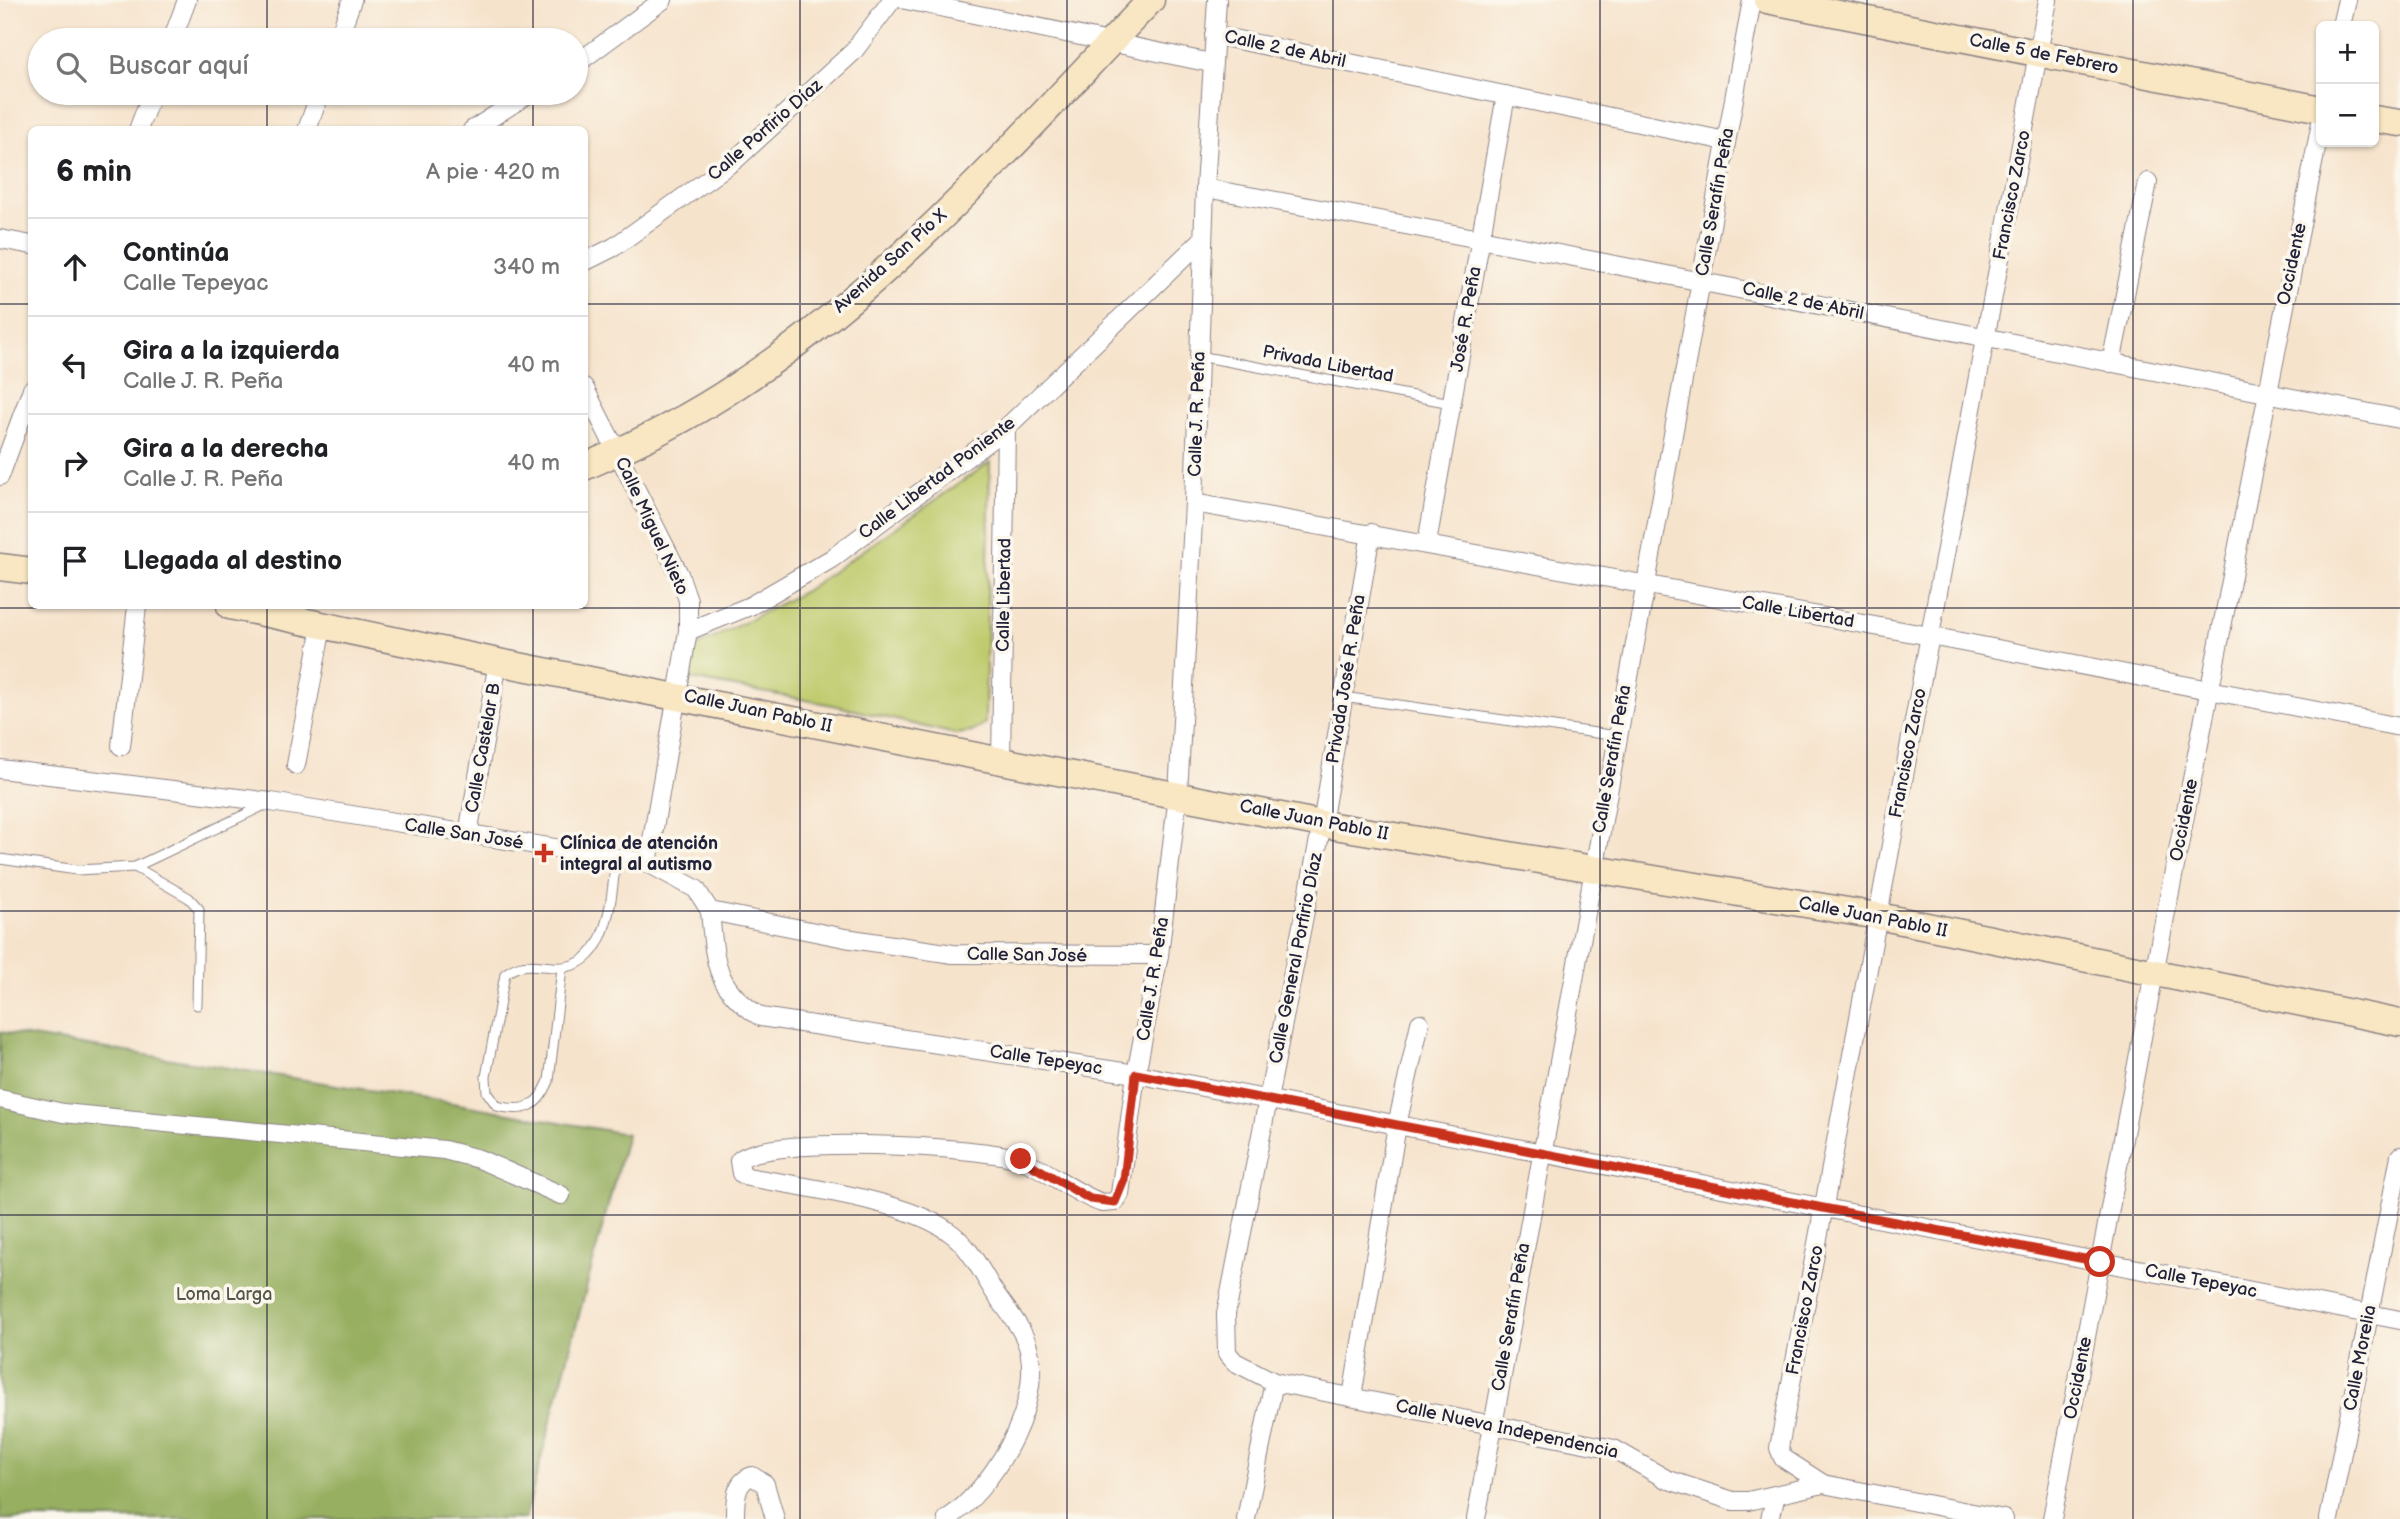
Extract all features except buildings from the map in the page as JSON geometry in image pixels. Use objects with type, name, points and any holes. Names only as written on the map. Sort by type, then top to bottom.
[{"type":"street","points":[[176,28],[187,0]]},
{"type":"street","points":[[342,28],[352,0]]},
{"type":"street","points":[[588,55],[663,0]]},
{"type":"street","name":"Calle Porfirio Díaz","points":[[588,260],[614,247],[735,160],[853,52],[892,0]]},
{"type":"street","name":"Calle 2 de Abril","points":[[906,0],[1211,63]]},
{"type":"street","name":"Avenida San Pío X","points":[[588,465],[618,453],[738,386],[863,290],[1020,140],[1151,0]]},
{"type":"street","name":"Calle J. R. Peña","points":[[947,1519],[966,1506],[1003,1458],[1029,1390],[1031,1370],[1025,1339],[972,1256],[948,1230],[930,1220],[850,1196],[748,1177],[741,1173],[739,1161],[744,1155],[762,1150],[838,1144],[994,1152],[1032,1164],[1090,1199],[1115,1202],[1124,1180],[1136,1074],[1159,955],[1178,794],[1194,503],[1211,63],[1217,0]]},
{"type":"street","name":"Calle Serafín Peña","points":[[1476,1519],[1540,1153],[1752,0]]},
{"type":"street","name":"Calle 5 de Febrero","points":[[1767,0],[2316,108]]},
{"type":"street","name":"Francisco Zarco","points":[[1823,1484],[1783,1458],[1779,1448],[2048,0]]},
{"type":"street","points":[[2342,21],[2347,0]]},
{"type":"street","name":"Calle 2 de Abril","points":[[1214,34],[1726,141]]},
{"type":"street","name":"José R. Peña","points":[[1427,543],[1506,95]]},
{"type":"street","points":[[140,126],[147,105]]},
{"type":"street","points":[[308,126],[316,105]]},
{"type":"street","points":[[478,126],[511,105]]},
{"type":"street","points":[[2379,119],[2400,123]]},
{"type":"street","name":"Occidente","points":[[2052,1519],[2154,973],[2316,147]]},
{"type":"street","points":[[2111,363],[2148,183]]},
{"type":"street","name":"Calle 2 de Abril","points":[[1205,188],[1481,237],[1985,340],[2400,419]]},
{"type":"street","points":[[0,239],[28,244]]},
{"type":"street","name":"Calle Libertad Poniente","points":[[688,631],[750,606],[831,559],[1006,428],[1203,239]]},
{"type":"street","name":"Calle Miguel Nieto","points":[[588,395],[679,574],[688,600],[688,631]]},
{"type":"street","points":[[0,476],[28,400]]},
{"type":"street","name":"Calle Libertad","points":[[1001,761],[1006,428]]},
{"type":"street","name":"Calle Libertad","points":[[1194,503],[1930,636],[2400,727]]},
{"type":"street","name":"Privada José R. Peña","points":[[1322,824],[1371,533]]},
{"type":"street","points":[[0,567],[28,570]]},
{"type":"street","points":[[121,746],[137,609]]},
{"type":"street","name":"Calle Juan Pablo II","points":[[244,609],[498,662],[676,694],[1322,824],[1878,916],[2400,1023]]},
{"type":"street","points":[[296,765],[322,626]]},
{"type":"street","points":[[648,863],[688,631]]},
{"type":"street","name":"Calle Castelar B","points":[[468,834],[498,662]]},
{"type":"street","name":"Calle San José","points":[[0,769],[271,802],[648,863],[676,875],[696,890],[710,911],[845,938],[953,954],[1159,955]]},
{"type":"street","name":"Calle General Porfirio Díaz","points":[[1225,1340],[1226,1314],[1322,824]]},
{"type":"street","name":"Calle Tepeyac","points":[[710,911],[715,964],[725,987],[740,1004],[761,1017],[1136,1074],[2400,1320]]},
{"type":"street","points":[[1352,1397],[1397,1125],[1420,1023]]},
{"type":"street","points":[[0,1100],[63,1113],[444,1150],[479,1159],[561,1195]]},
{"type":"street","name":"Calle Morelia","points":[[2329,1519],[2400,1156]]},
{"type":"street","name":"Calle Nueva Independencia","points":[[1225,1340],[1227,1353],[1235,1362],[1273,1382],[1614,1449],[1666,1479],[1733,1501],[1823,1484],[2004,1519]]},
{"type":"street","points":[[1246,1519],[1273,1382]]},
{"type":"street","points":[[735,1519],[738,1487],[744,1479],[752,1476],[765,1484],[775,1519]]},
{"type":"street","points":[[1770,1519],[1776,1495]]},
{"type":"lane","name":"Privada Libertad","points":[[1199,356],[1451,404]]},
{"type":"lane","points":[[1343,697],[1617,736]]},
{"type":"lane","points":[[0,859],[77,870],[135,867],[271,802]]},
{"type":"lane","points":[[562,968],[549,1080],[542,1096],[531,1107],[524,1109],[497,1106],[487,1093],[486,1077],[505,974],[524,964],[562,968],[586,957],[606,928],[616,858]]},
{"type":"lane","points":[[135,867],[189,898],[198,909],[197,1005]]},
{"type":"green space","points":[[990,462],[985,723],[972,732],[955,734],[833,705],[685,678],[684,653],[805,591]]},
{"type":"green space","name":"Loma Larga","points":[[0,1032],[458,1104],[627,1134],[525,1519],[0,1519]]},
{"type":"place","name":"Clínica de atención integral al autismo","points":[[544,853]]},
{"type":"route","points":[[1021,1159],[1090,1199],[1102,1203],[1115,1202],[1124,1180],[1136,1074],[2100,1262]]}]
